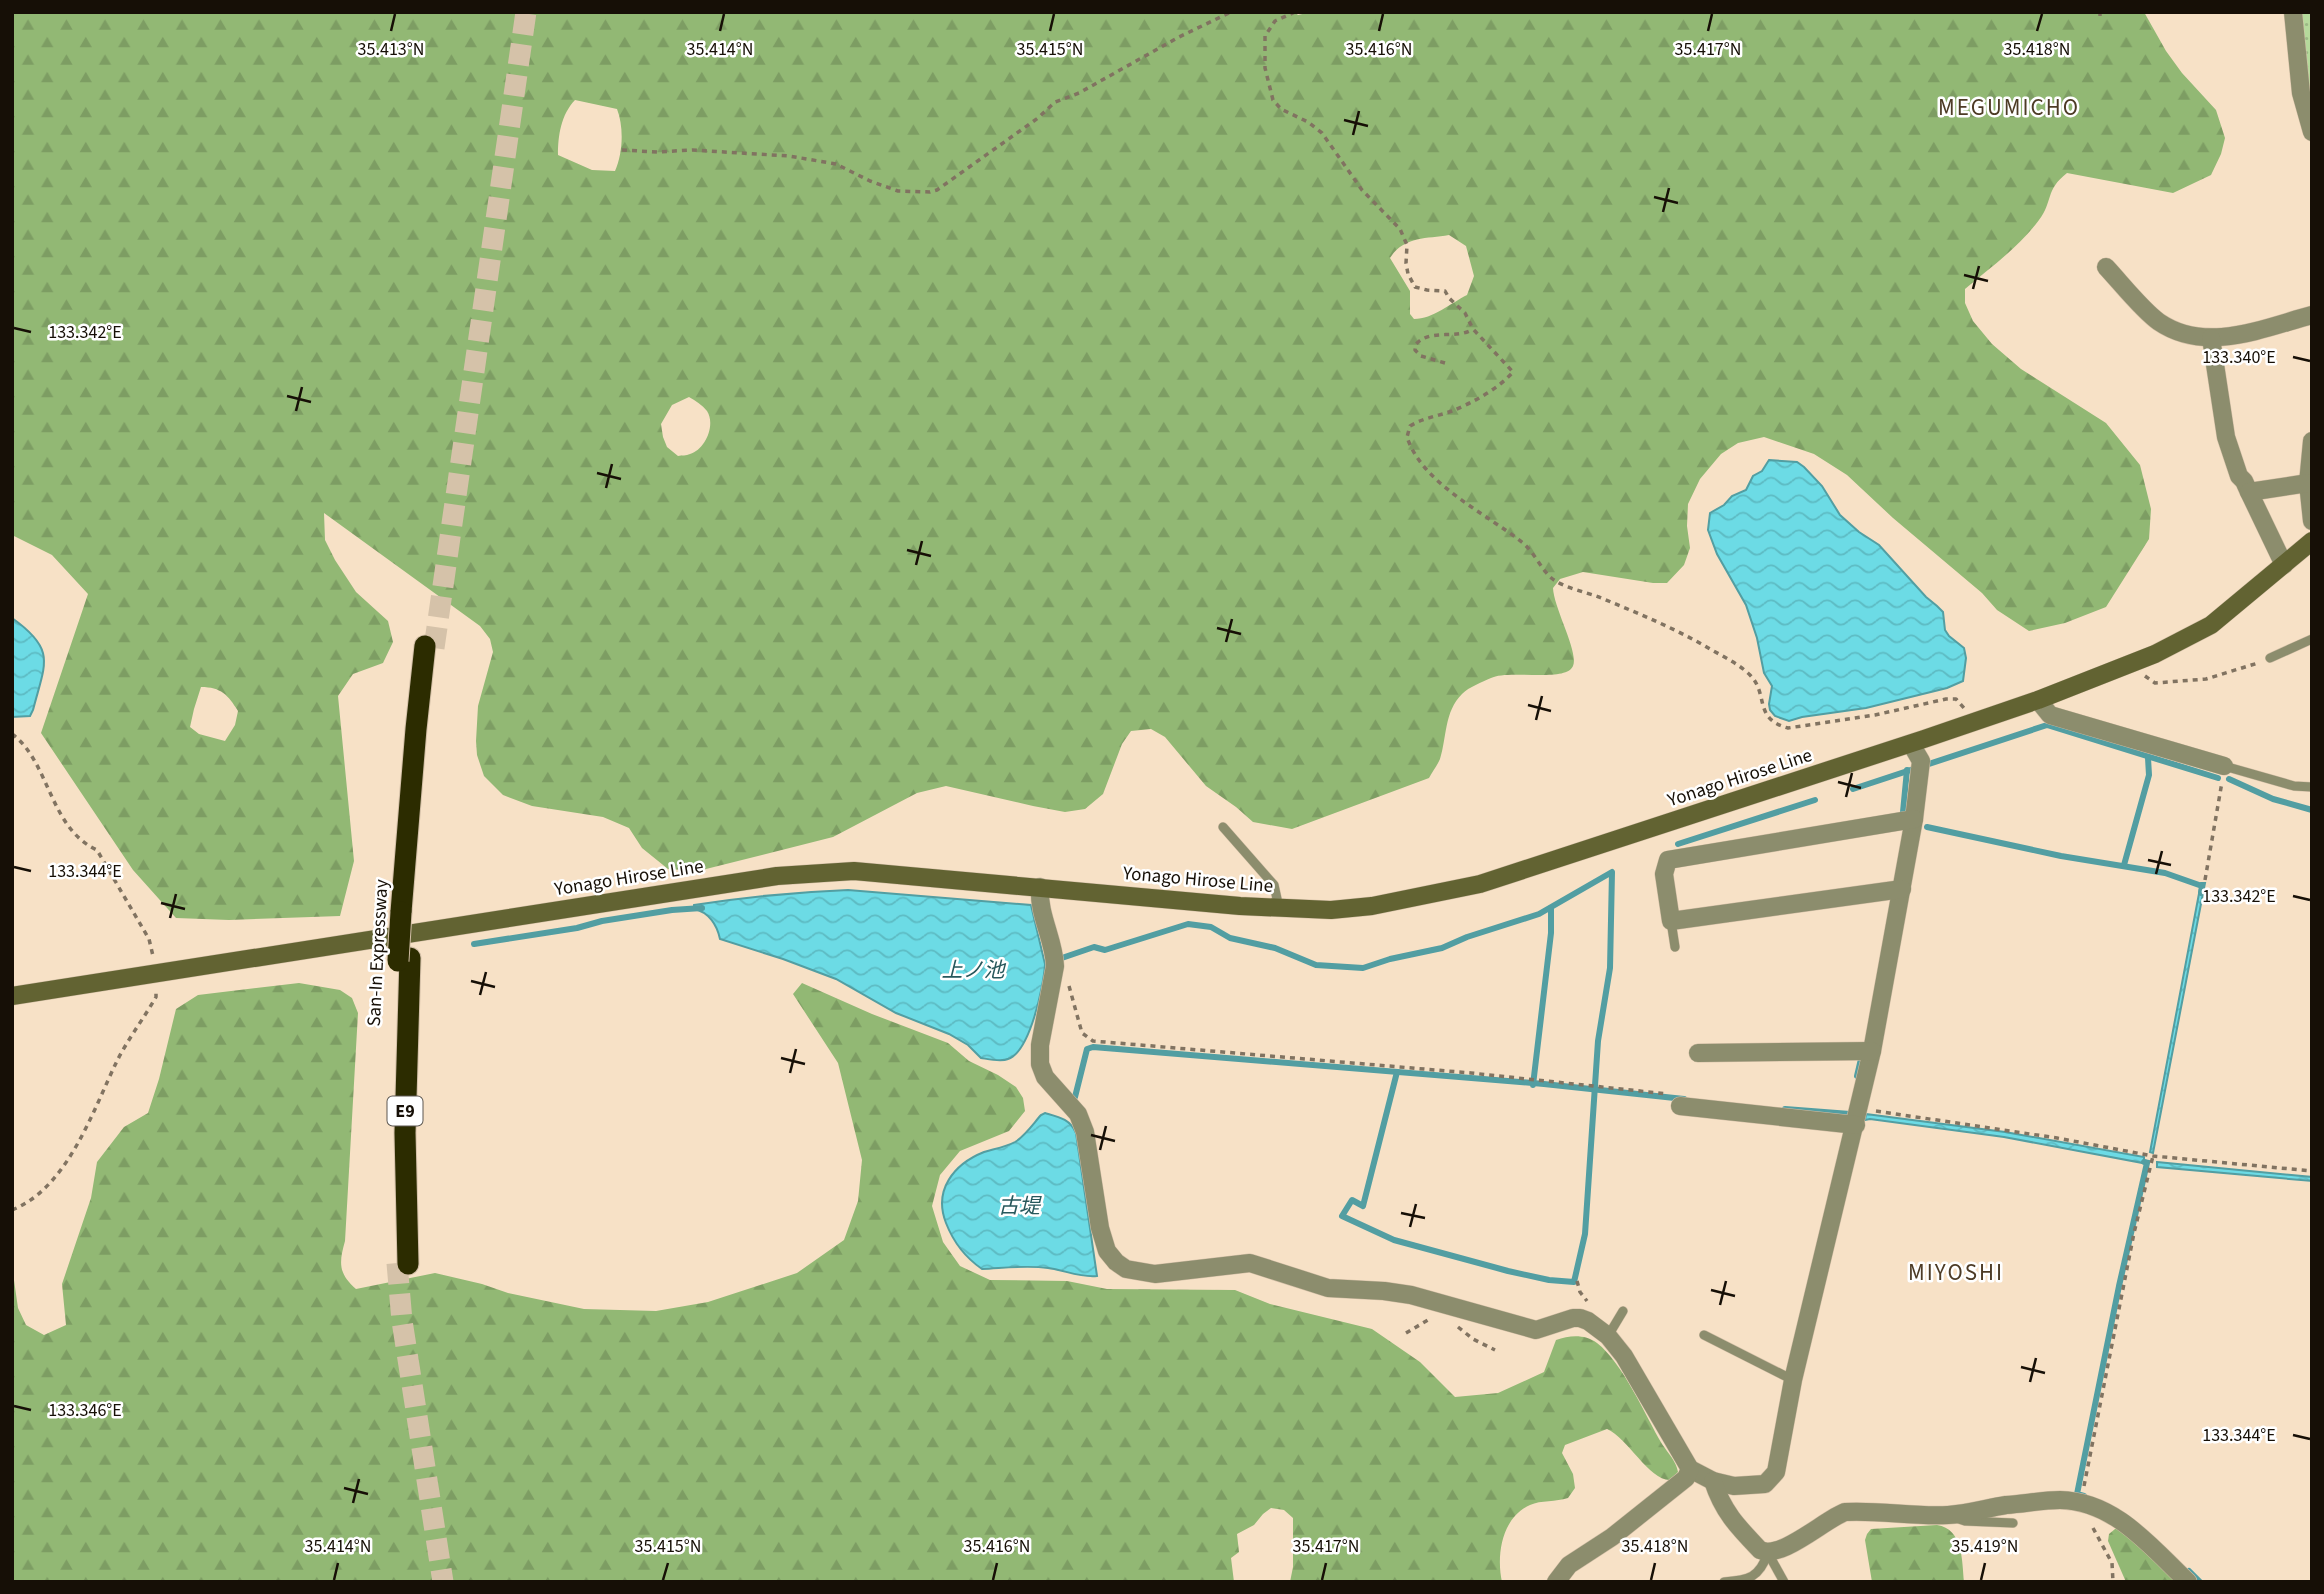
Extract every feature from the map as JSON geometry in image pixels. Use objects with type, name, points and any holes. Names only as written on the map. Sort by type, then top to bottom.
[{"type":"highway","name":"San-In Expressway","points":[[402,1263],[405,1133],[404,959],[429,647]]},
{"type":"main road","name":"Yonago Hirose Line","points":[[12,996],[777,876],[854,871],[1279,908],[1331,910],[1372,906],[1480,884],[2038,700],[2138,660],[2211,625],[2312,541]]},
{"type":"street","points":[[2293,12],[2301,93],[2312,132]]},
{"type":"street","points":[[2106,267],[2158,321],[2189,335],[2211,338],[2239,334],[2312,315]]},
{"type":"street","points":[[2211,338],[2226,437],[2239,476],[2244,481],[2284,565]]},
{"type":"street","points":[[2312,441],[2308,483],[2312,521]]},
{"type":"street","points":[[2249,492],[2308,483]]},
{"type":"street","points":[[2038,700],[2050,715],[2230,772]]},
{"type":"street","points":[[1040,887],[1039,902],[1054,955],[1054,966],[1040,1045],[1040,1064],[1045,1077],[1078,1114],[1085,1132],[1103,1239],[1111,1257],[1126,1269],[1155,1274],[1250,1263],[1328,1288],[1411,1295],[1535,1330],[1580,1318],[1608,1336],[1624,1356],[1690,1469],[1713,1481],[1734,1486],[1765,1483],[1776,1472],[1793,1380],[1872,1051],[1914,819],[1921,761],[1911,744]]},
{"type":"street","points":[[1902,889],[1671,921],[1664,874],[1668,860],[1914,819]]},
{"type":"street","points":[[1698,1053],[1872,1051]]},
{"type":"street","points":[[1674,1100],[1858,1116]]},
{"type":"street","points":[[1556,1582],[1569,1565],[1612,1537],[1686,1478],[1690,1469]]},
{"type":"street","points":[[1713,1481],[1727,1515],[1760,1550],[1768,1553],[1799,1539],[1833,1516],[1846,1511],[1948,1515],[2060,1500],[2081,1503],[2106,1512],[2133,1529],[2188,1582]]},
{"type":"lane","points":[[2270,659],[2312,639]]},
{"type":"lane","points":[[2230,772],[2294,786],[2312,787]]},
{"type":"lane","points":[[1223,827],[1274,885],[1279,908]]},
{"type":"lane","points":[[1671,921],[1675,947]]},
{"type":"lane","points":[[1608,1336],[1623,1311]]},
{"type":"lane","points":[[1704,1335],[1793,1380]]},
{"type":"lane","points":[[1948,1515],[1965,1521],[2013,1523]]},
{"type":"lane","points":[[1724,1582],[1747,1581],[1764,1565],[1768,1553]]},
{"type":"lane","points":[[1768,1553],[1784,1582]]},
{"type":"path","points":[[622,149],[789,156],[836,164],[898,191],[930,192],[937,190],[1045,113],[1055,102],[1079,93],[1179,37],[1231,12]]},
{"type":"path","points":[[1295,12],[1275,22],[1265,36],[1265,68],[1273,100],[1281,109],[1308,122],[1322,133],[1362,190],[1400,229],[1407,244],[1408,274],[1415,286],[1445,291],[1465,313],[1473,329],[1513,372],[1480,397],[1410,426],[1407,437],[1421,463],[1446,487],[1525,544],[1553,579],[1696,640],[1735,663],[1757,683],[1763,710],[1771,722],[1788,728],[1956,699],[1972,723]]},
{"type":"path","points":[[1445,363],[1421,356],[1415,350],[1416,344],[1427,336],[1465,333],[1473,329]]},
{"type":"path","points":[[2138,660],[2147,679],[2155,683],[2206,679],[2270,659]]},
{"type":"path","points":[[12,734],[24,744],[37,764],[48,793],[72,830],[97,850],[149,939],[156,974],[156,997],[118,1060],[81,1138],[64,1165],[36,1199],[12,1210]]},
{"type":"path","points":[[2206,880],[2230,772]]},
{"type":"path","points":[[1054,966],[1065,973],[1082,1033],[1093,1041],[1458,1072],[1674,1100]]},
{"type":"path","points":[[1858,1116],[2056,1138],[2153,1156],[2312,1171]]},
{"type":"path","points":[[2081,1503],[2132,1246],[2153,1156]]},
{"type":"path","points":[[1406,1333],[1426,1320],[1438,1318]]},
{"type":"path","points":[[1455,1325],[1473,1339],[1495,1350]]},
{"type":"path","points":[[2104,1549],[2112,1563],[2113,1582]]},
{"type":"green space","points":[[12,12],[1295,12],[1298,15],[1311,12],[2144,12],[2182,73],[2216,110],[2225,138],[2211,175],[2173,193],[2067,173],[2055,185],[2043,214],[2031,230],[1965,289],[1965,303],[1973,321],[1992,344],[2021,369],[2106,423],[2140,465],[2151,509],[2149,539],[2106,607],[2065,623],[2029,631],[1997,610],[1982,593],[1893,518],[1847,475],[1814,454],[1764,437],[1738,443],[1721,454],[1700,479],[1688,504],[1690,548],[1684,565],[1667,583],[1583,572],[1560,579],[1553,588],[1573,651],[1573,666],[1568,671],[1548,675],[1499,676],[1472,687],[1462,694],[1452,709],[1440,759],[1429,778],[1292,829],[1253,822],[1206,786],[1165,737],[1151,729],[1131,731],[1122,744],[1103,794],[1085,809],[1065,812],[946,786],[917,793],[833,837],[698,871],[668,869],[642,848],[629,828],[603,817],[532,806],[503,795],[484,776],[477,755],[476,741],[478,706],[493,652],[490,639],[480,626],[324,513],[325,540],[335,560],[356,592],[388,621],[393,642],[383,663],[353,674],[338,696],[354,861],[340,916],[229,920],[176,918],[133,870],[41,733],[88,594],[52,555],[12,535]],"holes":[[[575,100],[617,109],[622,140],[615,171],[592,170],[558,155],[561,126],[566,112]],[[1449,235],[1466,246],[1474,276],[1467,295],[1435,314],[1414,319],[1410,314],[1410,291],[1390,258],[1402,246],[1424,238]],[[689,397],[703,407],[709,417],[708,436],[700,448],[688,455],[678,456],[667,447],[663,437],[661,424],[672,405]],[[201,687],[214,688],[227,696],[238,711],[235,725],[225,741],[199,734],[190,727]]]},
{"type":"green space","points":[[2297,12],[2312,12],[2312,113]]},
{"type":"green space","points":[[299,983],[340,990],[352,998],[358,1013],[345,1241],[341,1262],[343,1273],[356,1289],[435,1273],[508,1293],[584,1309],[656,1311],[708,1302],[797,1273],[844,1240],[858,1201],[862,1160],[838,1063],[793,994],[802,983],[948,1043],[969,1061],[1016,1087],[1023,1098],[1025,1111],[1009,1131],[960,1151],[940,1175],[932,1206],[943,1242],[960,1266],[990,1280],[1067,1281],[1107,1289],[1235,1290],[1270,1304],[1372,1329],[1420,1362],[1455,1397],[1498,1393],[1544,1372],[1556,1340],[1572,1336],[1588,1338],[1607,1352],[1625,1376],[1678,1472],[1671,1480],[1663,1479],[1607,1429],[1565,1445],[1562,1453],[1573,1474],[1575,1488],[1568,1498],[1530,1505],[1513,1518],[1503,1538],[1501,1549],[1502,1582],[1290,1582],[1293,1567],[1293,1518],[1284,1510],[1271,1508],[1254,1525],[1237,1534],[1239,1552],[1231,1558],[1234,1582],[12,1582],[12,1266],[18,1308],[26,1325],[44,1335],[66,1325],[62,1284],[91,1198],[97,1162],[124,1127],[148,1113],[176,1009],[198,995]]},
{"type":"green space","points":[[1937,1525],[1952,1532],[1960,1547],[1964,1582],[1872,1582],[1865,1540],[1871,1529]]},
{"type":"green space","points":[[2120,1529],[2179,1582],[2126,1582],[2108,1541],[2109,1534]]},
{"type":"water","points":[[1769,460],[1797,462],[1804,467],[1822,486],[1840,515],[1879,545],[1943,612],[1945,630],[1964,648],[1966,658],[1963,681],[1947,688],[1866,708],[1789,721],[1775,716],[1769,704],[1772,686],[1764,673],[1757,638],[1746,605],[1717,554],[1708,530],[1710,513],[1724,505],[1732,496],[1746,490],[1753,476],[1762,471]]},
{"type":"water","points":[[12,618],[36,639],[44,658],[41,680],[30,716],[12,717]]},
{"type":"water","points":[[2201,883],[2205,883],[2153,1153],[2150,1152]]},
{"type":"water","name":"上ノ池","points":[[848,890],[1031,905],[1045,964],[1044,974],[1034,1017],[1016,1054],[1005,1060],[981,1058],[968,1045],[949,1034],[896,1013],[836,979],[720,939],[712,920],[694,909],[694,905],[732,900]]},
{"type":"water","name":"古堤","points":[[1045,1113],[1067,1122],[1076,1133],[1097,1276],[1040,1267],[982,1269],[961,1249],[946,1223],[942,1200],[944,1189],[955,1171],[973,1157],[1015,1142]]},
{"type":"water","points":[[1866,1114],[2005,1132],[2144,1157],[2144,1160],[2149,1161],[2148,1164],[2004,1137],[1865,1120]]},
{"type":"water","points":[[2157,1162],[2312,1177],[2312,1181],[2157,1167]]},
{"type":"waterway","points":[[1853,789],[2047,725],[2218,778]]},
{"type":"waterway","points":[[2124,865],[2149,775],[2148,758]]},
{"type":"waterway","points":[[1903,812],[1907,770]]},
{"type":"waterway","points":[[2229,779],[2273,799],[2312,810]]},
{"type":"waterway","points":[[1678,844],[1815,800]]},
{"type":"waterway","points":[[1927,827],[2061,856],[2165,873],[2202,886],[2201,893]]},
{"type":"waterway","points":[[1056,960],[1094,947],[1105,950],[1188,924],[1211,927],[1230,938],[1275,948],[1316,965],[1363,968],[1442,948],[1467,937],[1539,914],[1612,872],[1610,968],[1598,1041],[1585,1234],[1574,1282],[1549,1280],[1508,1271],[1394,1240],[1342,1216],[1352,1200],[1363,1206],[1397,1072]]},
{"type":"waterway","points":[[474,944],[577,928],[602,921],[702,908]]},
{"type":"waterway","points":[[1533,1085],[1551,933],[1551,908]]},
{"type":"waterway","points":[[1075,1097],[1087,1049],[1093,1047],[1544,1084],[1684,1099]]},
{"type":"waterway","points":[[1857,1076],[1861,1059]]},
{"type":"waterway","points":[[1785,1109],[1850,1114]]},
{"type":"waterway","points":[[2084,1496],[2077,1494],[2147,1163],[2144,1162]]},
{"type":"waterway","points":[[2189,1571],[2200,1582]]},
{"type":"tunnel","points":[[434,648],[526,12]]},
{"type":"tunnel","points":[[397,1263],[402,1321],[443,1582]]},
{"type":"district","name":"MEGUMICHO","points":[[2009,107]]},
{"type":"district","name":"MIYOSHI","points":[[1956,1272]]}]
